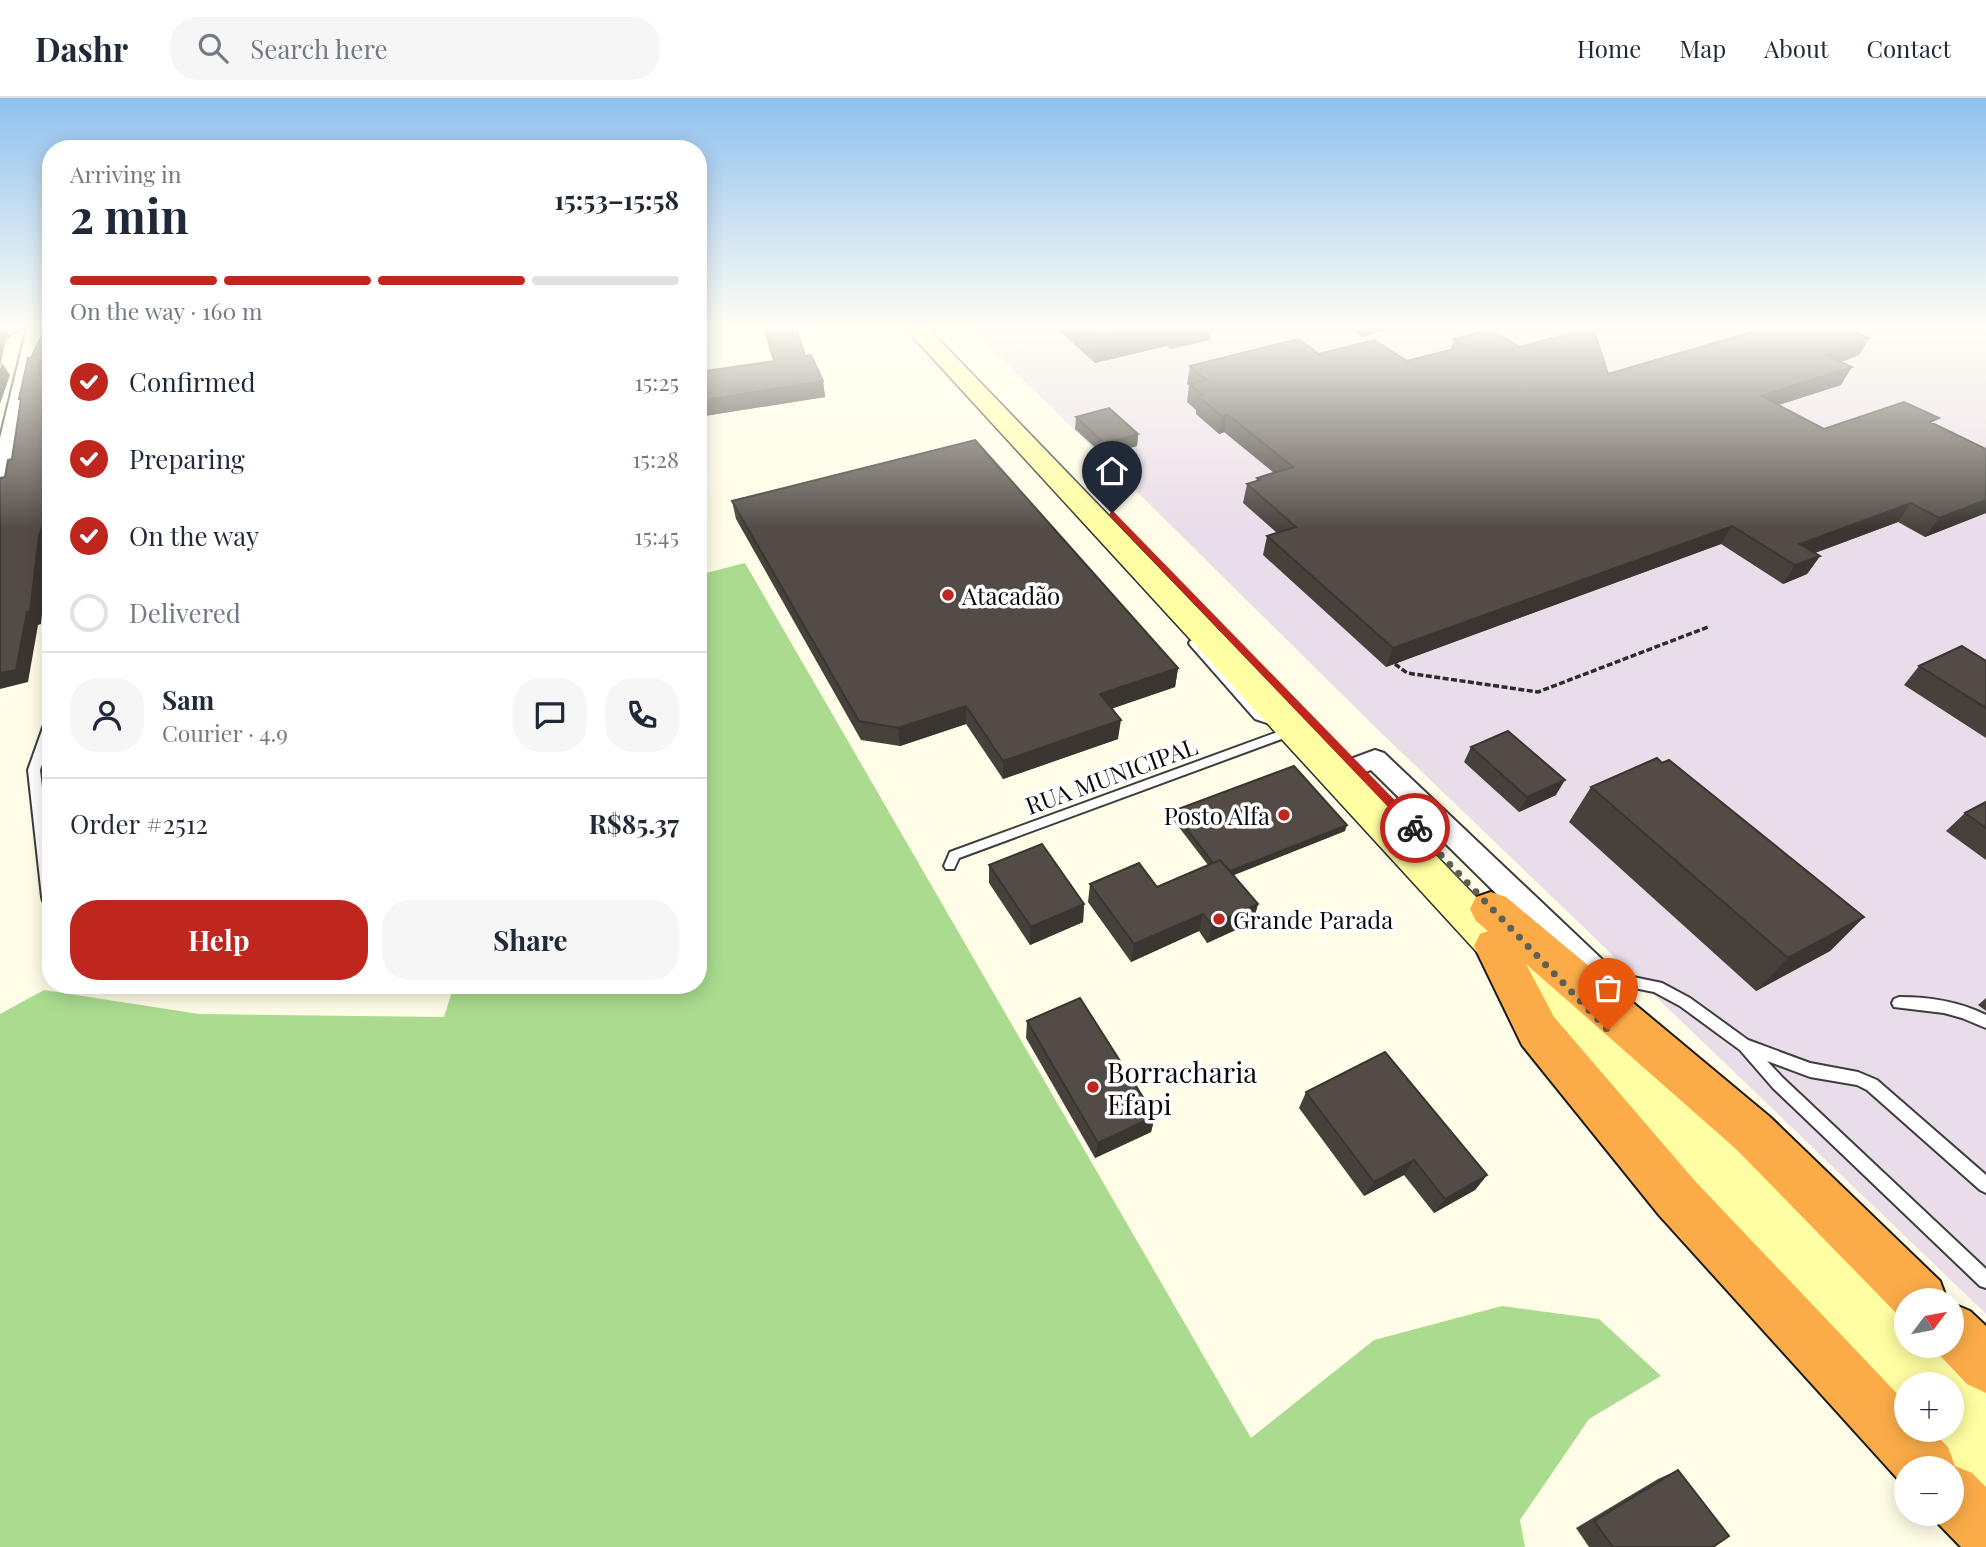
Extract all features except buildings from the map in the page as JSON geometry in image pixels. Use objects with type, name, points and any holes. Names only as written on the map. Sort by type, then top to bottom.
[{"type":"highway","points":[[1493,928],[1753,1133],[1909,1288]]},
{"type":"highway","points":[[1493,928],[1538,1031],[1651,1167],[1916,1456]]},
{"type":"highway","points":[[1964,1343],[1986,1365]]},
{"type":"highway","points":[[1964,1507],[1986,1530]]},
{"type":"main road","points":[[978,395],[1292,727],[1894,1324]]},
{"type":"main road","points":[[1001,395],[1366,763],[1493,928],[1898,1372]]},
{"type":"main road","points":[[1927,1358],[1986,1418]]},
{"type":"main road","points":[[1964,1442],[1986,1465]]},
{"type":"street","points":[[1,469],[19,395]]},
{"type":"street","points":[[1366,763],[1601,977],[1753,1133]]},
{"type":"lane","name":"RUA MUNICIPAL","points":[[950,866],[954,855],[1292,727]]},
{"type":"lane","points":[[42,747],[34,770],[42,843]]},
{"type":"lane","points":[[1601,977],[1657,987],[1685,1002],[1743,1045],[1778,1083],[1986,1280]]},
{"type":"lane","points":[[1899,1003],[1932,1003],[1964,1010],[1986,1022]]},
{"type":"lane","points":[[1743,1045],[1810,1070],[1858,1079],[1871,1085],[1986,1185]]},
{"type":"path","points":[[1395,664],[1407,673],[1538,692],[1708,627]]},
{"type":"shaded area","points":[[1038,395],[1986,395],[1986,1314],[1964,1293],[1964,1288],[1959,1288],[1372,724]]},
{"type":"green space","points":[[745,563],[1251,1438],[1374,1340],[1502,1306],[1599,1319],[1661,1376],[1589,1419],[1520,1520],[1525,1547],[0,1547],[0,1014],[42,991],[42,994],[70,994],[199,1014],[444,1017],[451,994],[707,994],[707,573]]},
{"type":"way so far","points":[[1415,828],[1608,1030]]},
{"type":"place","name":"Atacadão","points":[[948,595]]},
{"type":"place","name":"Posto Alfa","points":[[1284,815]]},
{"type":"place","name":"Grande Parada","points":[[1219,919]]},
{"type":"place","name":"Borracharia Efapi","points":[[1093,1087]]},
{"type":"route","points":[[1112,513],[1415,828]]}]
